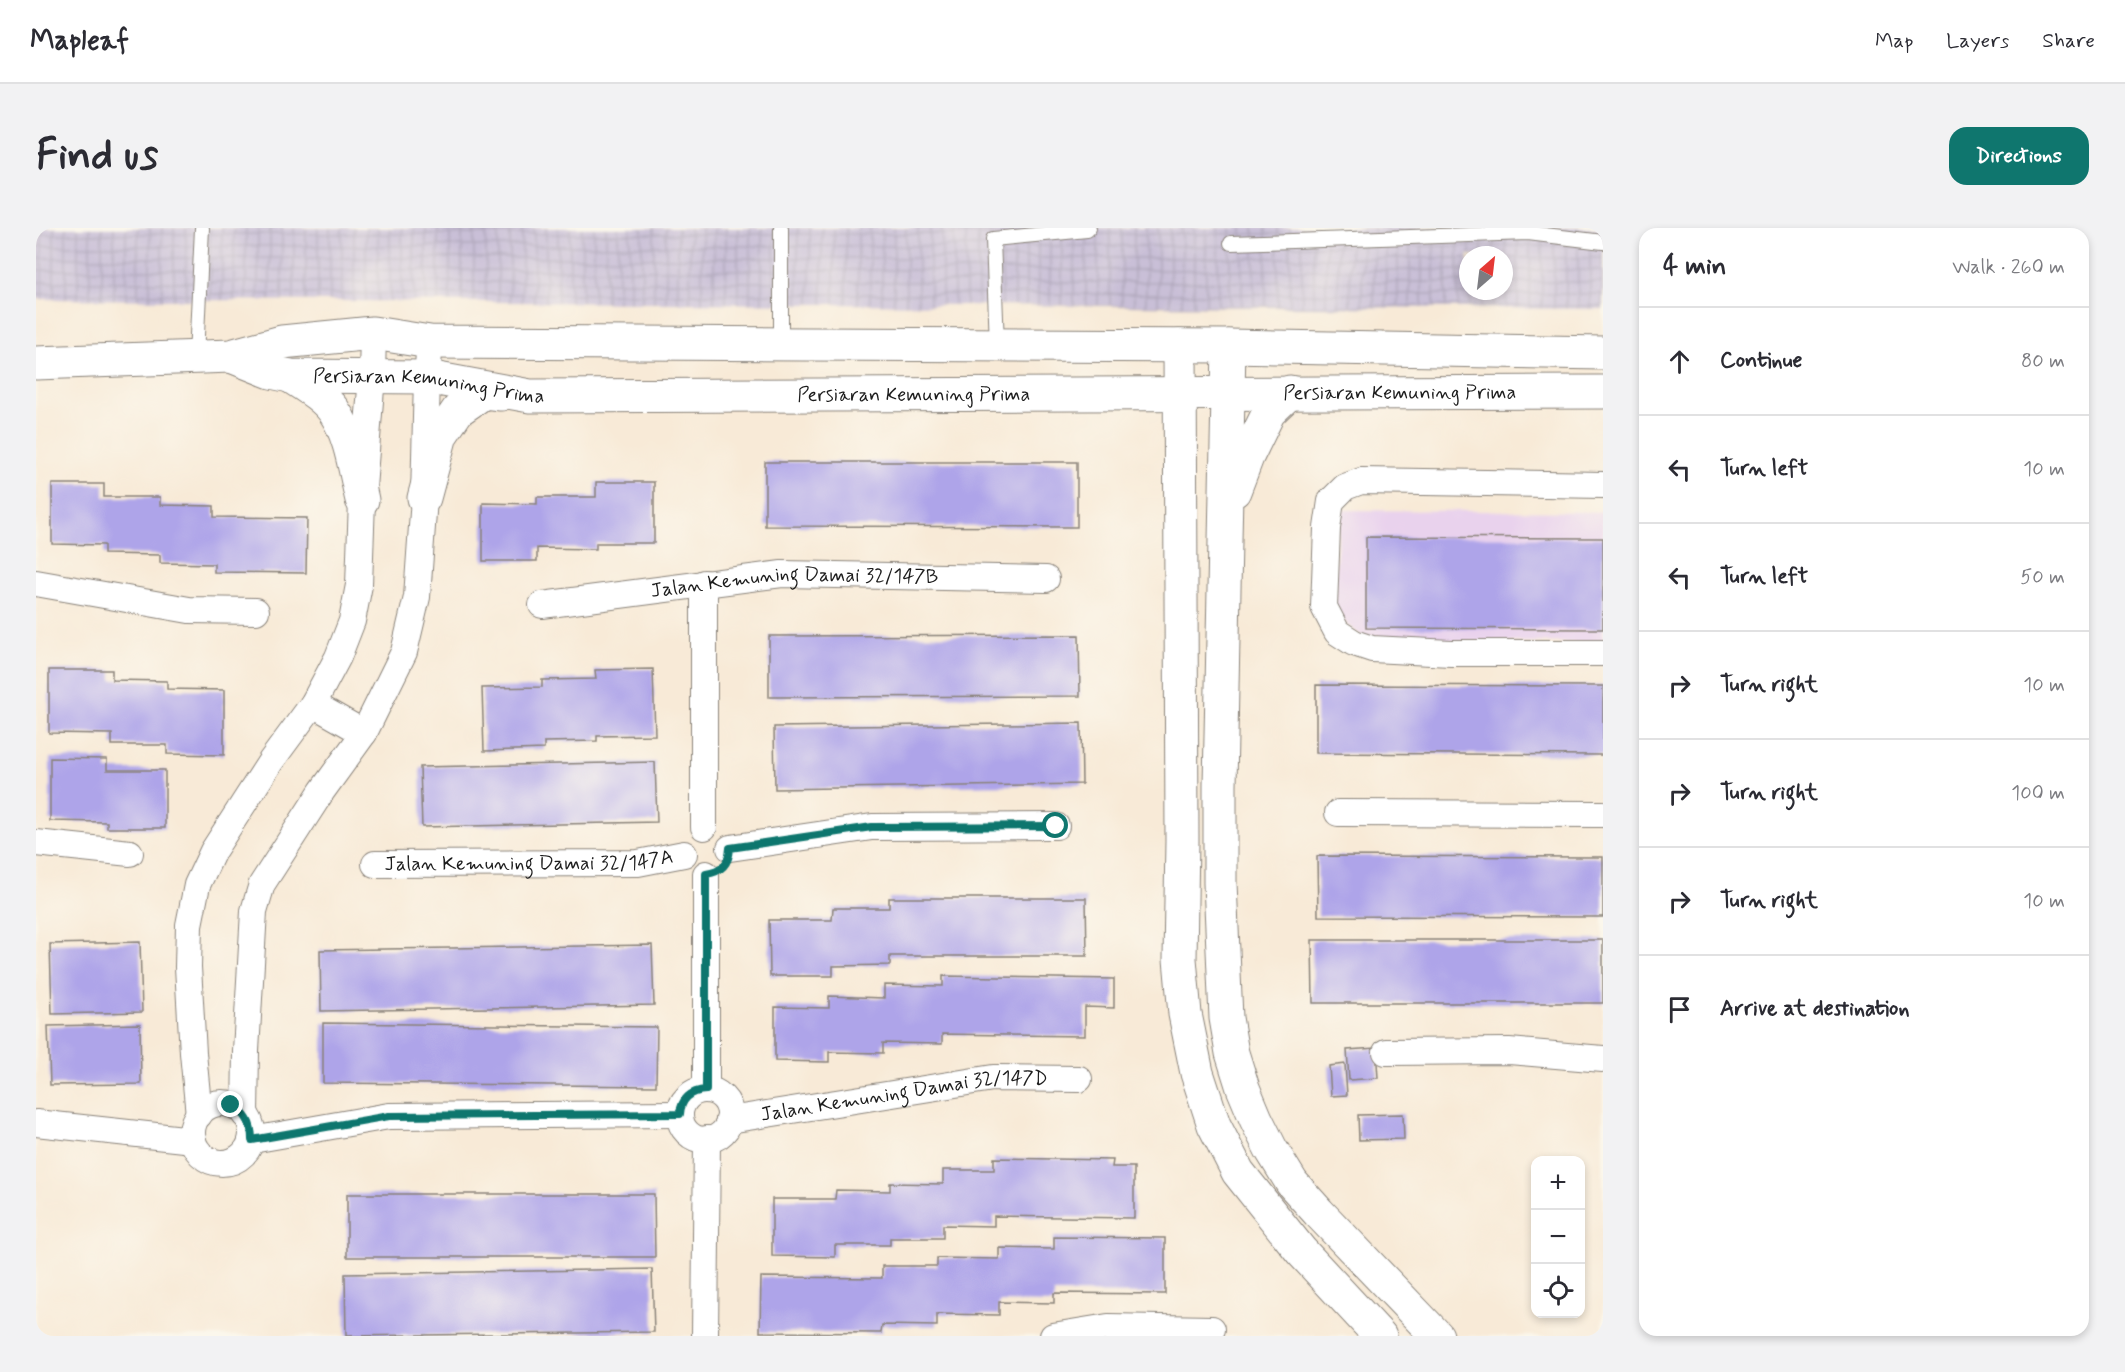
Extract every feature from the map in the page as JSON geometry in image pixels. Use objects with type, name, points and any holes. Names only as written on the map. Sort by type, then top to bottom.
[{"type":"main road","name":"Persiaran Kemuning Prima","points":[[36,363],[231,357],[282,342],[373,333],[430,342],[1229,346],[1601,351]]},
{"type":"main road","points":[[1180,346],[1182,841],[1180,959],[1185,1014],[1197,1073],[1214,1125],[1238,1172],[1301,1251],[1380,1336]]},
{"type":"main road","points":[[1229,346],[1220,883],[1226,1018],[1232,1053],[1256,1119],[1292,1183],[1437,1336]]},
{"type":"main road","name":"Persiaran Kemuning Prima","points":[[231,357],[271,372],[290,376],[427,377],[530,396],[1603,392]]},
{"type":"main road","points":[[290,376],[314,392],[333,410],[344,431],[362,500]]},
{"type":"main road","points":[[424,498],[441,435],[458,410],[484,392],[530,396]]},
{"type":"main road","points":[[1226,513],[1247,457],[1269,412],[1290,392]]},
{"type":"street","points":[[199,1114],[214,1105],[231,1105],[245,1115],[250,1122],[252,1140],[248,1148],[233,1161],[223,1163],[204,1157],[197,1150],[193,1140],[192,1131],[199,1114],[193,1053],[189,925],[197,885],[213,851],[271,761],[313,704],[338,657],[352,621],[359,585],[373,333]]},
{"type":"street","points":[[245,1115],[246,1051],[254,911],[261,884],[316,800],[364,733],[404,652],[417,597],[424,498],[430,342]]},
{"type":"street","points":[[1603,485],[1361,481],[1345,487],[1330,501],[1324,607],[1337,632],[1354,643],[1372,649],[1451,653],[1603,653]]},
{"type":"street","name":"Jalan Kemuning Damai 32/147B","points":[[542,605],[782,573],[1046,579]]},
{"type":"street","points":[[36,583],[189,610],[256,611]]},
{"type":"street","points":[[704,583],[704,827]]},
{"type":"street","points":[[313,704],[364,733]]},
{"type":"street","points":[[1338,813],[1603,814]]},
{"type":"street","points":[[730,848],[872,827],[1056,826]]},
{"type":"street","points":[[704,827],[722,832],[730,848],[726,864],[721,869],[706,874],[691,868],[684,854],[684,844],[688,837],[695,830],[704,827]]},
{"type":"street","points":[[36,843],[130,854]]},
{"type":"street","name":"Jalan Kemuning Damai 32/147A","points":[[375,864],[638,863],[684,854]]},
{"type":"street","points":[[706,874],[706,1090]]},
{"type":"street","points":[[1386,1052],[1509,1051],[1603,1059]]},
{"type":"street","name":"Jalan Kemuning Damai 32/147D","points":[[729,1120],[993,1078],[1079,1079]]},
{"type":"street","points":[[706,1090],[722,1097],[728,1105],[729,1120],[726,1130],[717,1138],[701,1140],[691,1136],[684,1129],[680,1114],[686,1098],[695,1092],[706,1090]]},
{"type":"street","points":[[252,1140],[389,1116],[680,1114]]},
{"type":"street","points":[[36,1124],[193,1140]]},
{"type":"street","points":[[705,1336],[707,1139]]},
{"type":"street","points":[[1053,1336],[1108,1327],[1212,1329]]},
{"type":"lane","points":[[196,357],[202,228]]},
{"type":"lane","points":[[781,228],[781,344]]},
{"type":"lane","points":[[997,345],[992,233],[1087,230],[1089,228]]},
{"type":"lane","points":[[1231,243],[1381,233],[1528,230],[1603,242]]},
{"type":"shaded area","points":[[36,228],[1603,228],[1603,309],[36,299]]},
{"type":"shaded area","points":[[1340,510],[1603,512],[1603,643],[1394,641],[1363,637],[1345,623],[1333,603]]},
{"type":"building","points":[[765,462],[1077,462],[1077,527],[765,526]]},
{"type":"building","points":[[596,482],[654,482],[654,543],[596,543],[596,549],[537,548],[537,561],[483,561],[483,503],[537,504],[537,497],[596,497]]},
{"type":"building","points":[[52,484],[104,484],[104,497],[160,497],[160,505],[214,506],[214,517],[307,518],[306,573],[214,572],[214,564],[160,563],[160,555],[104,554],[104,545],[52,544]]},
{"type":"building","points":[[1366,537],[1603,538],[1603,629],[1366,628]]},
{"type":"building","points":[[1079,635],[1080,696],[769,697],[769,636]]},
{"type":"building","points":[[653,669],[655,735],[597,736],[597,741],[544,742],[544,749],[484,751],[482,688],[542,687],[542,680],[596,679],[595,670]]},
{"type":"building","points":[[49,670],[112,670],[112,680],[167,681],[167,689],[224,690],[224,755],[167,754],[167,745],[112,745],[112,734],[49,733]]},
{"type":"building","points":[[1316,685],[1603,686],[1603,755],[1316,753]]},
{"type":"building","points":[[1081,723],[1082,784],[775,789],[774,727]]},
{"type":"building","points":[[50,758],[107,759],[107,770],[165,770],[165,828],[107,828],[107,822],[50,821]]},
{"type":"building","points":[[655,762],[657,822],[422,827],[420,767]]},
{"type":"building","points":[[1317,856],[1603,857],[1603,917],[1318,916]]},
{"type":"building","points":[[889,898],[1086,898],[1087,956],[890,956],[890,965],[833,966],[833,976],[770,976],[769,920],[832,920],[833,908],[889,908]]},
{"type":"building","points":[[1312,940],[1603,940],[1603,1003],[1313,1003]]},
{"type":"building","points":[[140,942],[142,1012],[52,1014],[50,944]]},
{"type":"building","points":[[652,945],[654,1005],[321,1011],[320,950]]},
{"type":"building","points":[[943,976],[1114,979],[1114,1008],[1085,1007],[1085,1036],[942,1034],[942,1044],[883,1043],[883,1053],[829,1052],[829,1062],[775,1061],[775,1007],[829,1008],[829,996],[884,998],[884,985],[943,986]]},
{"type":"building","points":[[323,1023],[657,1027],[656,1086],[323,1083]]},
{"type":"building","points":[[140,1024],[141,1084],[50,1085],[48,1026]]},
{"type":"building","points":[[1376,1048],[1378,1078],[1349,1080],[1347,1050]]},
{"type":"building","points":[[1345,1064],[1347,1095],[1331,1096],[1329,1066]]},
{"type":"building","points":[[1403,1114],[1404,1139],[1359,1140],[1358,1115]]},
{"type":"building","points":[[994,1158],[1113,1160],[1112,1167],[1134,1167],[1134,1218],[994,1216],[994,1226],[943,1225],[943,1238],[890,1238],[890,1245],[835,1245],[835,1257],[772,1256],[772,1199],[835,1199],[836,1190],[890,1191],[890,1183],[943,1184],[943,1170],[994,1170]]},
{"type":"building","points":[[347,1194],[654,1194],[655,1257],[347,1257]]},
{"type":"building","points":[[1054,1237],[1165,1238],[1165,1294],[1054,1293],[1054,1303],[999,1302],[999,1315],[937,1314],[937,1326],[882,1325],[881,1333],[760,1332],[761,1277],[882,1278],[882,1266],[937,1266],[937,1258],[999,1259],[999,1248],[1054,1249]]},
{"type":"building","points":[[652,1269],[654,1332],[346,1336],[345,1274]]},
{"type":"route","points":[[231,1105],[239,1109],[250,1122],[252,1140],[389,1116],[680,1114],[686,1098],[695,1092],[706,1090],[706,874],[714,873],[726,864],[730,848],[872,827],[1056,826]]}]
